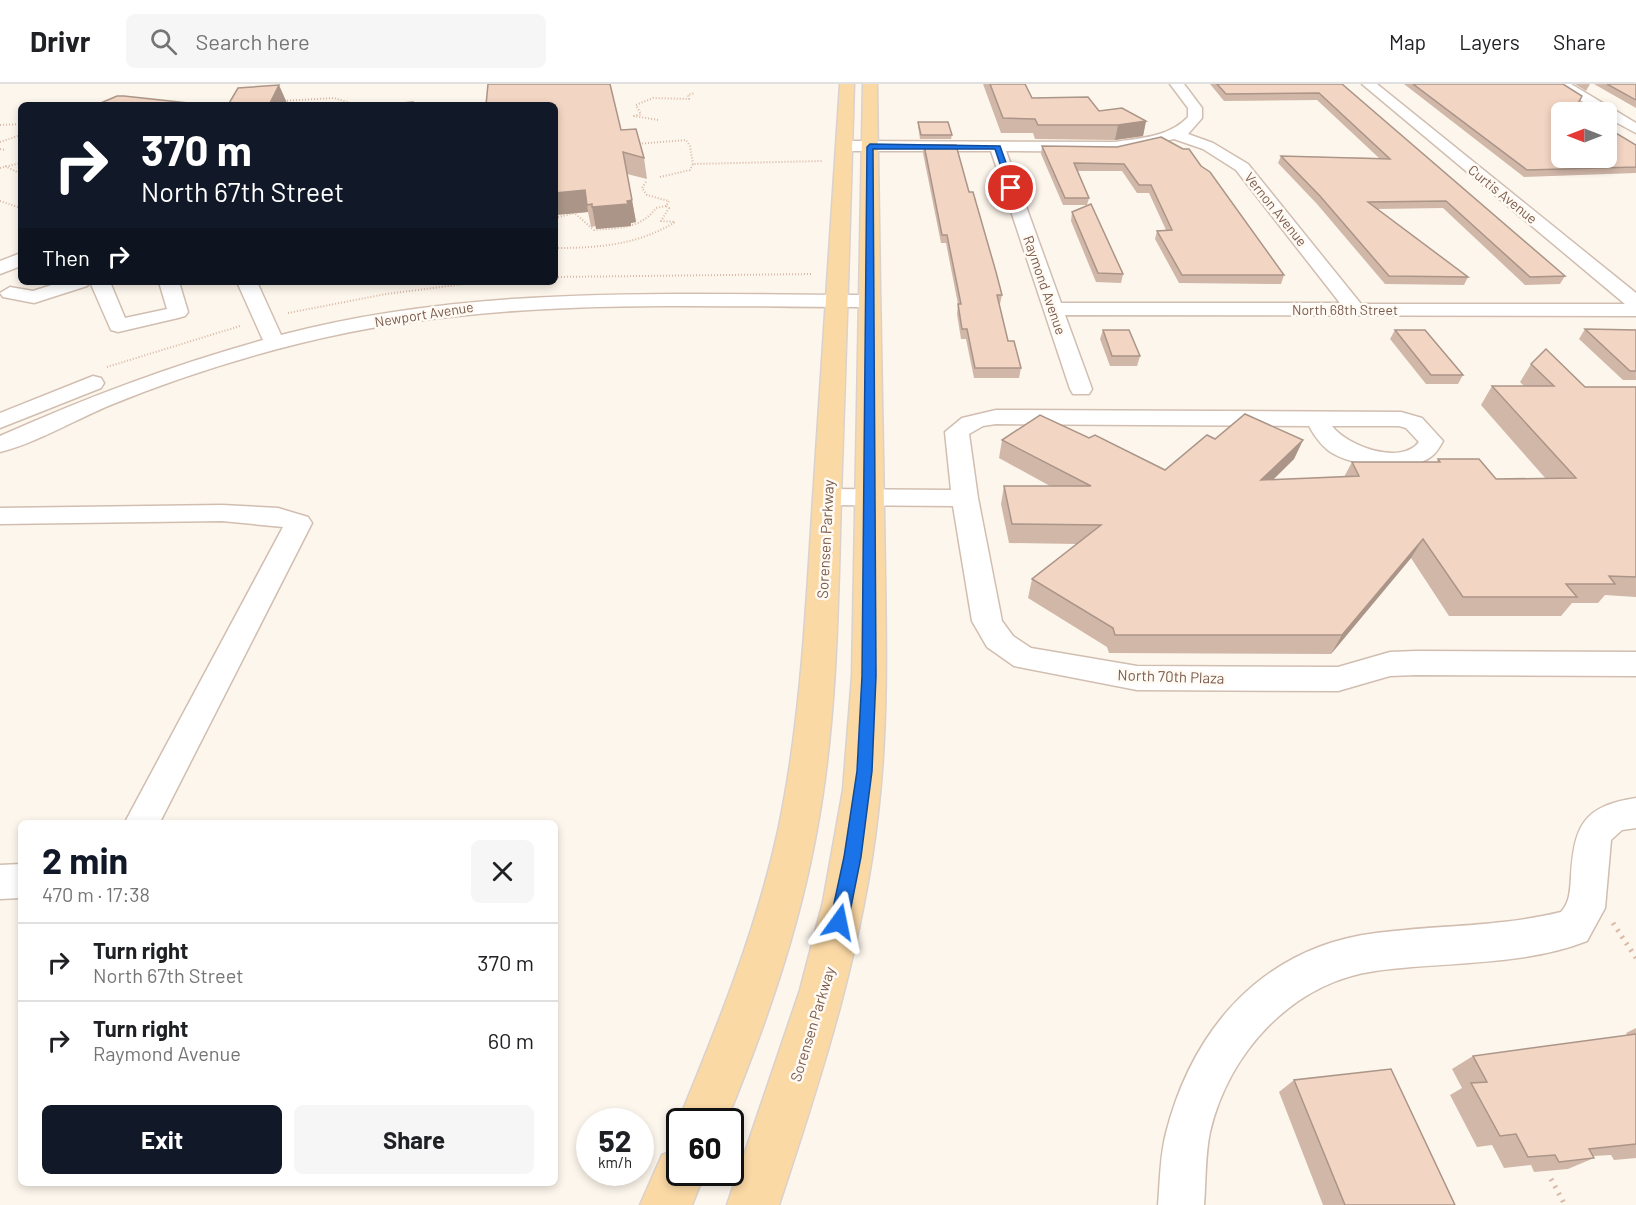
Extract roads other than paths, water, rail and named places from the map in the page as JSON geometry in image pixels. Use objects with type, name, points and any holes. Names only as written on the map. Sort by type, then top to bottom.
[{"type":"main road","name":"Sorensen Parkway","points":[[753,1205],[797,1077],[830,965],[853,857],[865,759],[869,676],[869,497],[847,289],[845,146],[847,84]]},
{"type":"main road","name":"Sorensen Parkway","points":[[708,1108],[746,1013],[770,938],[804,790],[815,714],[827,497],[847,289],[870,147],[870,84]]},
{"type":"main road","points":[[666,1205],[674,1186]]},
{"type":"street","points":[[845,146],[1115,147],[1149,142],[1173,134],[1193,121],[1196,112],[1177,84]]},
{"type":"street","name":"Curtis Avenue","points":[[1369,84],[1636,303]]},
{"type":"street","points":[[1562,84],[1636,129]]},
{"type":"street","name":"Vernon Avenue","points":[[1173,134],[1216,150],[1242,167],[1355,309]]},
{"type":"street","name":"Raymond Avenue","points":[[998,147],[1081,389]]},
{"type":"street","points":[[0,268],[18,260]]},
{"type":"street","points":[[10,293],[34,297],[71,285]]},
{"type":"street","points":[[101,285],[118,326],[178,312],[170,285]]},
{"type":"street","points":[[248,285],[269,330]]},
{"type":"street","name":"Newport Avenue","points":[[0,421],[133,368],[269,330],[352,325],[437,311],[512,303],[847,289]]},
{"type":"street","name":"North 68th Street","points":[[1054,309],[1636,310]]},
{"type":"street","name":"Newport Avenue","points":[[0,446],[125,392],[176,374],[269,330]]},
{"type":"street","name":"North 70th Plaza","points":[[1316,418],[976,419],[965,424],[957,432],[987,621],[993,637],[1009,650],[1025,658],[1137,678],[1338,679],[1390,664],[1416,663],[1636,664]]},
{"type":"street","points":[[827,497],[966,498]]},
{"type":"street","points":[[0,516],[222,513],[278,517],[299,523],[143,820]]},
{"type":"street","points":[[0,540],[31,516]]},
{"type":"street","points":[[1181,1205],[1188,1131],[1202,1086],[1214,1062],[1242,1023],[1269,996],[1289,981],[1352,956],[1550,935],[1573,928],[1586,909],[1591,840],[1601,825],[1612,818],[1636,813]]},
{"type":"street","points":[[0,882],[18,881]]}]
